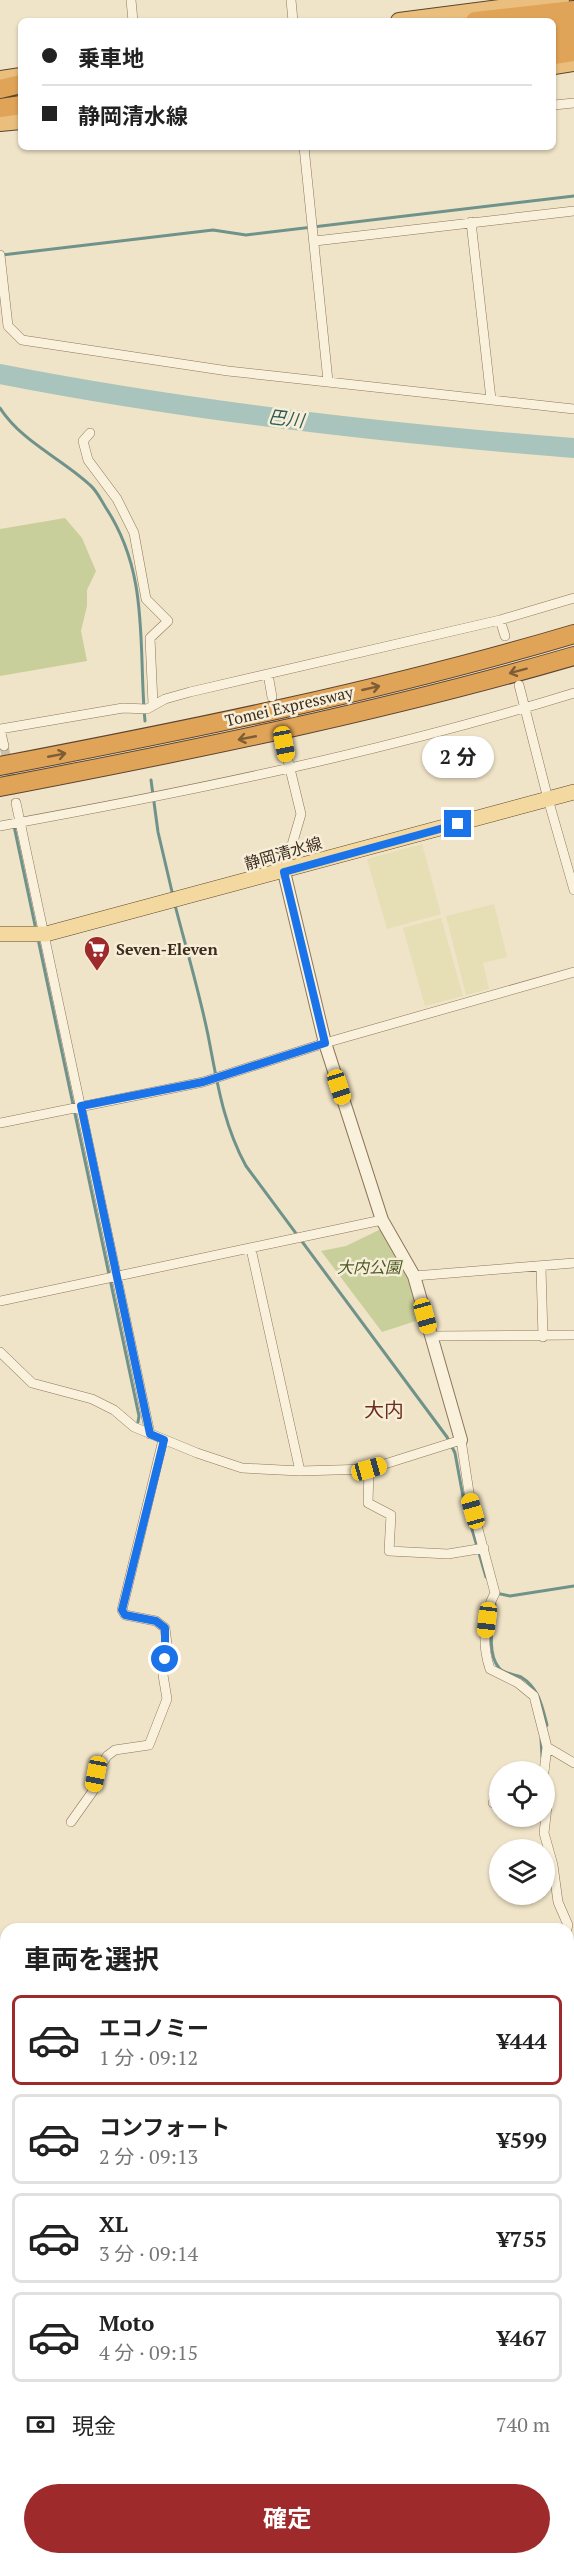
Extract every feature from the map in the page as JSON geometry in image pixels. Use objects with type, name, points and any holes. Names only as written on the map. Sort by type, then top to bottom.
[{"type":"highway","points":[[420,18],[529,2],[561,0]]},
{"type":"highway","points":[[496,18],[574,10]]},
{"type":"highway","points":[[556,27],[574,25]]},
{"type":"highway","points":[[556,42],[574,39]]},
{"type":"highway","points":[[556,55],[574,52]]},
{"type":"highway","points":[[556,66],[574,63]]},
{"type":"highway","points":[[0,79],[18,76]]},
{"type":"highway","points":[[0,91],[18,85]]},
{"type":"highway","points":[[0,91],[18,90]]},
{"type":"highway","points":[[0,108],[18,106]]},
{"type":"highway","points":[[0,123],[18,121]]},
{"type":"highway","name":"Tomei Expressway","points":[[0,766],[262,713],[400,681],[574,634]]},
{"type":"highway","name":"Tomei Expressway","points":[[0,787],[267,734],[405,701],[574,656]]},
{"type":"main road","name":"静岡清水線","points":[[0,934],[46,934],[184,899],[574,792]]},
{"type":"street","points":[[131,0],[133,18]]},
{"type":"street","points":[[291,0],[293,18]]},
{"type":"street","points":[[556,105],[574,103]]},
{"type":"street","points":[[304,150],[328,381]]},
{"type":"street","points":[[315,241],[574,211]]},
{"type":"street","points":[[471,222],[491,399]]},
{"type":"street","points":[[0,255],[9,326],[22,339],[184,365],[574,409]]},
{"type":"street","points":[[90,433],[83,441],[88,460],[117,499],[134,532],[146,599],[168,621],[150,638],[150,707]]},
{"type":"street","points":[[4,746],[0,729],[150,707],[190,692],[500,620],[574,598]]},
{"type":"street","points":[[500,620],[505,636]]},
{"type":"street","points":[[268,674],[272,697]]},
{"type":"street","points":[[519,685],[574,890]]},
{"type":"street","points":[[0,826],[289,768],[525,708],[574,693]]},
{"type":"street","points":[[284,744],[301,814],[284,872],[325,1043],[382,1220],[414,1276],[461,1440],[470,1499],[495,1593],[489,1603],[485,1636],[486,1658],[490,1669],[518,1683],[534,1696],[547,1747],[545,1761]]},
{"type":"street","points":[[16,803],[46,934],[150,1434]]},
{"type":"street","points":[[0,1122],[226,1076],[325,1043],[574,972]]},
{"type":"street","points":[[0,1301],[382,1220]]},
{"type":"street","points":[[251,1249],[300,1471]]},
{"type":"street","points":[[414,1276],[541,1268],[574,1263]]},
{"type":"street","points":[[541,1268],[543,1337]]},
{"type":"street","points":[[431,1336],[574,1335]]},
{"type":"street","points":[[0,1352],[32,1383],[92,1399],[114,1410],[134,1427],[242,1467],[300,1471],[369,1469],[461,1440]]},
{"type":"street","points":[[71,1822],[93,1791],[96,1774],[107,1756],[115,1750],[149,1745],[167,1699],[163,1675],[167,1644],[165,1628],[156,1621],[125,1615],[122,1610],[164,1440]]},
{"type":"street","points":[[369,1469],[368,1503],[391,1515],[390,1551],[448,1554],[484,1548]]},
{"type":"street","points":[[547,1747],[574,1763]]},
{"type":"street","points":[[545,1827],[558,1902],[567,1923]]},
{"type":"shaded area","points":[[422,844],[441,914],[387,929],[367,859]]},
{"type":"shaded area","points":[[494,904],[507,957],[483,963],[489,989],[466,995],[446,916]]},
{"type":"shaded area","points":[[441,918],[463,996],[425,1006],[403,928]]},
{"type":"green space","points":[[65,518],[82,538],[96,571],[87,590],[87,606],[81,631],[87,661],[0,676],[0,529]]},
{"type":"green space","name":"大内公園","points":[[381,1229],[409,1278],[419,1320],[382,1332],[321,1251],[346,1246]]},
{"type":"waterway","points":[[2,255],[213,230],[246,235],[574,196]]},
{"type":"waterway","name":"巴川","points":[[0,374],[214,410],[358,428],[574,448]]},
{"type":"waterway","points":[[0,408],[19,431],[92,487],[120,533],[130,559],[136,585],[145,721]]},
{"type":"waterway","points":[[151,780],[158,832],[173,896]]},
{"type":"waterway","points":[[14,826],[36,930]]},
{"type":"waterway","points":[[175,905],[201,1002],[222,1102],[238,1150],[246,1166],[447,1437],[455,1453],[464,1502],[486,1577]]},
{"type":"waterway","points":[[38,939],[139,1416],[138,1422]]},
{"type":"waterway","points":[[496,1593],[510,1596],[574,1586]]},
{"type":"waterway","points":[[495,1604],[491,1637],[495,1661],[501,1670],[521,1677],[532,1686],[541,1704],[547,1725],[545,1728]]},
{"type":"waterway","points":[[541,1739],[542,1757]]},
{"type":"tunnel","points":[[4,746],[16,803]]},
{"type":"place","name":"Seven-Eleven","points":[[97,972]]},
{"type":"district","name":"大内","points":[[384,1409]]},
{"type":"route","points":[[165,1659],[167,1644],[165,1628],[156,1621],[125,1615],[122,1610],[164,1440],[150,1434],[81,1106],[203,1082],[325,1043],[284,872],[458,824]]}]
